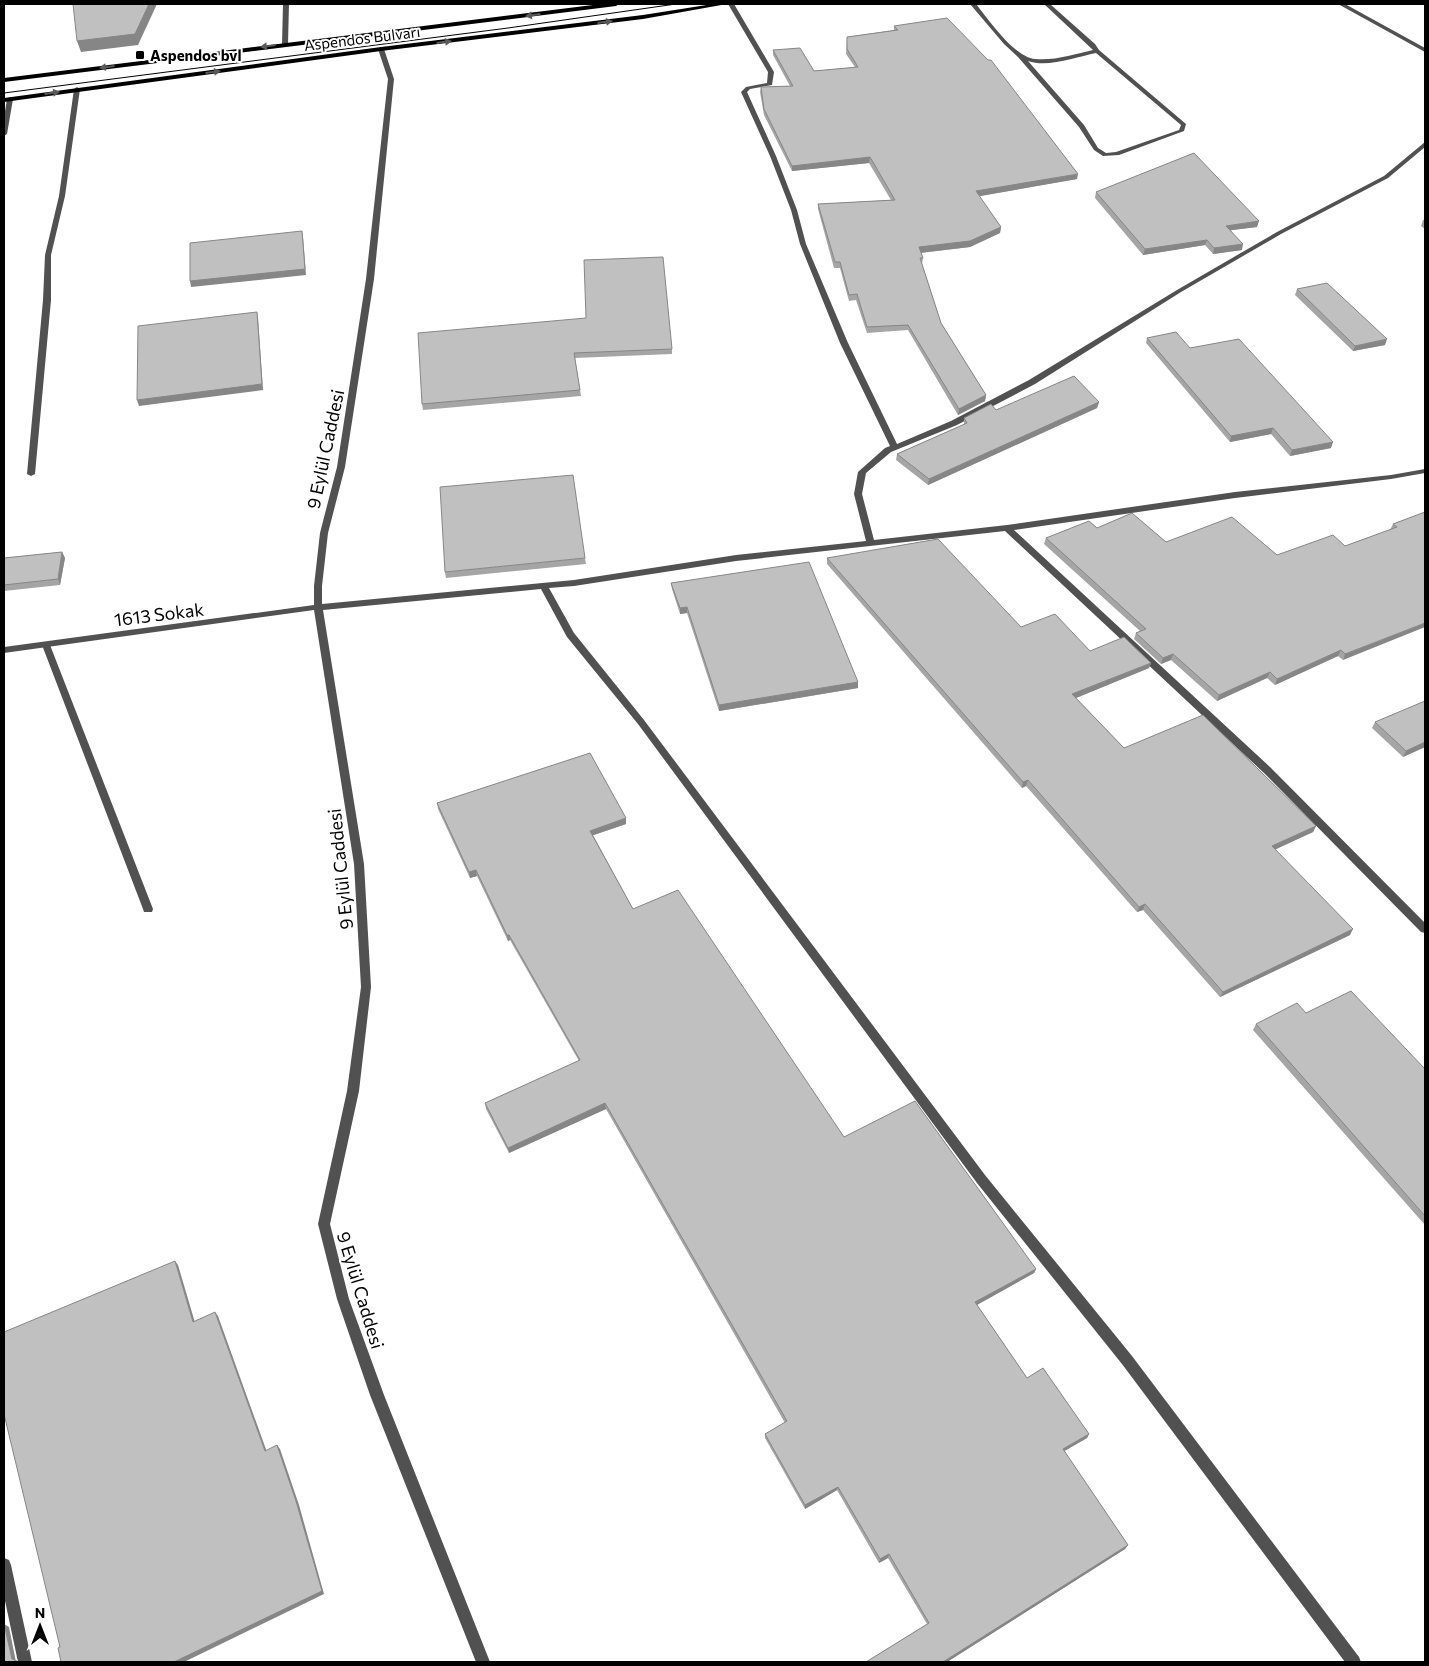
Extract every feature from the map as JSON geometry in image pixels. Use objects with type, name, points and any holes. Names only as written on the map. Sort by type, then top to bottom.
[{"type":"main road","name":"Aspendos Bulvarı","points":[[4,80],[616,4]]},
{"type":"main road","name":"Aspendos Bulvarı","points":[[7,100],[77,89],[634,18],[724,4]]},
{"type":"street","points":[[285,44],[286,4]]},
{"type":"street","points":[[731,4],[771,72],[770,84],[748,88],[744,92],[773,156],[794,210],[803,244],[833,316],[894,448]]},
{"type":"street","points":[[973,4],[1082,126],[1096,149],[1104,155],[1117,154],[1181,131],[1184,125],[1096,51],[1093,45],[1047,4]]},
{"type":"street","points":[[1341,4],[1425,50]]},
{"type":"street","name":"9 Eylül Caddesi","points":[[381,50],[391,79],[371,270],[341,467],[324,533],[318,586],[318,607],[359,864],[366,987],[353,1091],[324,1224],[343,1299],[377,1395],[483,1662]]},
{"type":"street","points":[[1020,56],[1033,61],[1049,61],[1096,51]]},
{"type":"street","points":[[31,474],[47,300],[48,255],[62,196],[77,89]]},
{"type":"street","points":[[4,134],[7,100]]},
{"type":"street","points":[[871,543],[858,494],[862,472],[888,450],[954,422],[1032,382],[1279,233],[1386,177],[1425,144]]},
{"type":"street","name":"1613 Sokak","points":[[4,650],[318,607],[574,583],[736,558],[1007,528],[1235,495],[1391,477],[1425,471]]},
{"type":"street","points":[[1007,528],[1267,770],[1425,929]]},
{"type":"street","points":[[544,586],[570,635],[641,722],[981,1179],[1127,1360],[1354,1662]]},
{"type":"street","points":[[46,645],[148,909]]},
{"type":"street","points":[[4,1565],[25,1662]]},
{"type":"building","points":[[73,4],[149,4],[135,34],[77,41]]},
{"type":"building","points":[[947,18],[988,60],[991,60],[1078,174],[976,191],[1001,227],[970,241],[919,247],[923,258],[920,258],[941,323],[986,395],[959,409],[908,325],[867,327],[857,294],[849,295],[840,262],[835,262],[818,204],[895,200],[870,157],[792,166],[764,109],[761,87],[793,86],[773,50],[800,48],[814,71],[858,67],[847,49],[847,37],[898,30],[894,26]]},
{"type":"building","points":[[1194,153],[1259,221],[1226,226],[1243,244],[1214,248],[1207,240],[1145,249],[1096,192]]},
{"type":"building","points":[[302,231],[305,269],[190,281],[190,243]]},
{"type":"building","points":[[663,257],[672,349],[574,353],[580,390],[422,404],[418,333],[586,318],[584,260]]},
{"type":"building","points":[[1327,283],[1387,339],[1355,346],[1297,289]]},
{"type":"building","points":[[257,312],[262,384],[137,400],[138,326]]},
{"type":"building","points":[[1176,332],[1190,348],[1239,339],[1333,442],[1292,450],[1273,428],[1231,436],[1147,338]]},
{"type":"building","points":[[1074,376],[1099,402],[929,479],[897,454],[967,423],[964,418],[991,404],[996,410]]},
{"type":"building","points":[[573,475],[585,558],[445,572],[440,487]]},
{"type":"building","points":[[1425,512],[1425,623],[1345,654],[1341,650],[1277,679],[1270,672],[1219,695],[1173,654],[1163,658],[1136,633],[1146,629],[1046,538],[1089,521],[1097,528],[1132,513],[1166,542],[1232,517],[1277,555],[1333,535],[1345,546],[1397,527],[1393,524]]},
{"type":"building","points":[[938,539],[1021,627],[1055,614],[1090,651],[1124,637],[1151,663],[1072,694],[1124,748],[1203,715],[1316,826],[1272,846],[1353,929],[1223,992],[1145,904],[1139,907],[1028,780],[1023,782],[827,558]]},
{"type":"building","points":[[62,552],[58,579],[4,585],[4,558]]},
{"type":"building","points":[[809,562],[858,682],[719,705],[687,607],[680,608],[671,583]]},
{"type":"building","points":[[1425,701],[1425,742],[1406,751],[1375,722]]},
{"type":"building","points":[[590,753],[626,818],[590,831],[633,909],[678,890],[844,1137],[915,1101],[1036,1269],[975,1302],[1027,1378],[1043,1368],[1089,1434],[1063,1449],[1128,1545],[943,1662],[866,1662],[929,1623],[889,1554],[880,1559],[838,1487],[805,1505],[765,1434],[787,1421],[605,1103],[508,1148],[485,1103],[580,1060],[509,935],[507,935],[476,870],[469,872],[437,803]]},
{"type":"building","points":[[1351,991],[1425,1069],[1425,1216],[1256,1024],[1297,1003],[1306,1013]]},
{"type":"building","points":[[175,1261],[193,1322],[215,1312],[265,1451],[277,1445],[296,1501],[322,1591],[174,1662],[61,1662],[58,1648],[60,1647],[4,1414],[4,1332]]},
{"type":"building","points":[[4,1624],[12,1659],[18,1662],[4,1662]]},
{"type":"tram line","points":[[4,93],[508,28],[676,4]]},
{"type":"place","name":"Aspendos bvl","points":[[140,55]]}]
